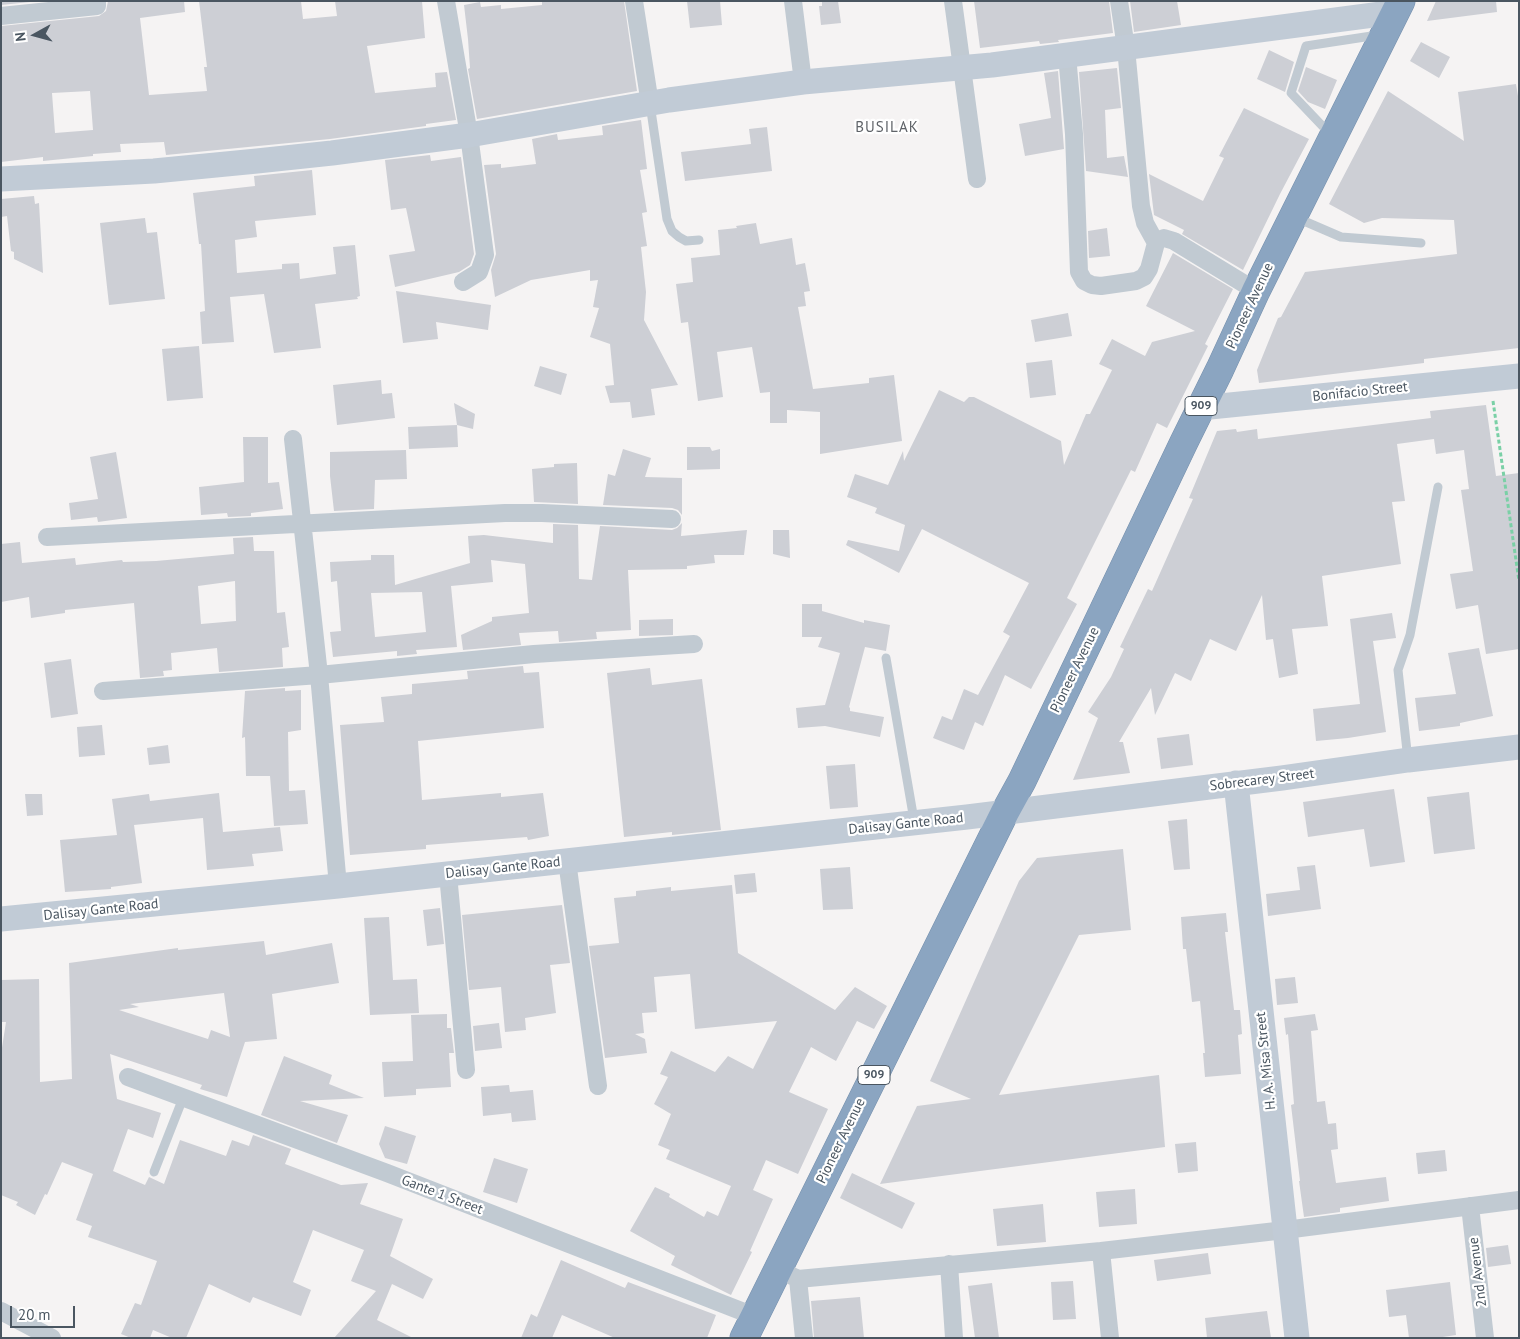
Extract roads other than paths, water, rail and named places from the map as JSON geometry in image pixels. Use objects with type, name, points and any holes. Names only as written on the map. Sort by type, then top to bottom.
[{"type":"highway","name":"Pioneer Avenue","points":[[749,1327],[788,1274],[1005,812],[1022,781],[1256,291],[1394,16]]},
{"type":"street","points":[[1,16],[97,6],[96,1]]},
{"type":"street","points":[[446,1],[469,135],[485,255],[480,272],[463,282]]},
{"type":"street","points":[[634,1],[650,104]]},
{"type":"street","points":[[793,1],[803,82]]},
{"type":"street","points":[[953,1],[977,179]]},
{"type":"street","points":[[1119,1],[1126,48],[1141,206],[1145,223],[1156,244]]},
{"type":"street","points":[[1,179],[114,174],[257,162],[469,135],[650,104],[803,82],[962,68],[1126,48],[1304,35],[1394,16]]},
{"type":"street","points":[[1067,55],[1074,134],[1079,272],[1084,281],[1092,285],[1102,286],[1136,281],[1144,277],[1149,269],[1156,244],[1164,238],[1174,241],[1256,291]]},
{"type":"street","name":"Bonifacio Street","points":[[1200,408],[1519,376]]},
{"type":"street","points":[[293,439],[319,675],[338,886]]},
{"type":"street","points":[[47,537],[514,513],[672,519]]},
{"type":"street","points":[[103,692],[319,675],[534,654],[694,644]]},
{"type":"street","name":"Sobrecarey Street","points":[[1005,812],[1519,747]]},
{"type":"street","name":"H. A. Misa Street","points":[[1236,783],[1297,1338]]},
{"type":"street","name":"Dalisay Gante Road","points":[[1,919],[338,886],[1005,812]]},
{"type":"street","points":[[567,861],[598,1086]]},
{"type":"street","points":[[448,874],[466,1070]]},
{"type":"street","name":"Gante 1 Street","points":[[128,1077],[387,1173],[749,1327]]},
{"type":"street","points":[[804,1338],[788,1274],[948,1264],[1101,1250],[1285,1230],[1519,1200]]},
{"type":"street","name":"2nd Avenue","points":[[1470,1206],[1485,1338]]},
{"type":"street","points":[[1101,1250],[1110,1338]]},
{"type":"street","points":[[948,1264],[954,1338]]},
{"type":"street","points":[[1,1311],[52,1338]]},
{"type":"lane","points":[[1304,35],[1291,93],[1334,138]]},
{"type":"lane","points":[[650,104],[667,219],[672,230],[679,237],[686,241],[699,240]]},
{"type":"lane","points":[[1294,216],[1341,237],[1421,242]]},
{"type":"lane","points":[[1408,760],[1398,670],[1410,635],[1438,487]]},
{"type":"lane","points":[[886,658],[914,823]]},
{"type":"lane","points":[[154,1172],[182,1098]]},
{"type":"district","name":"BUSILAK","points":[[887,128]]}]
